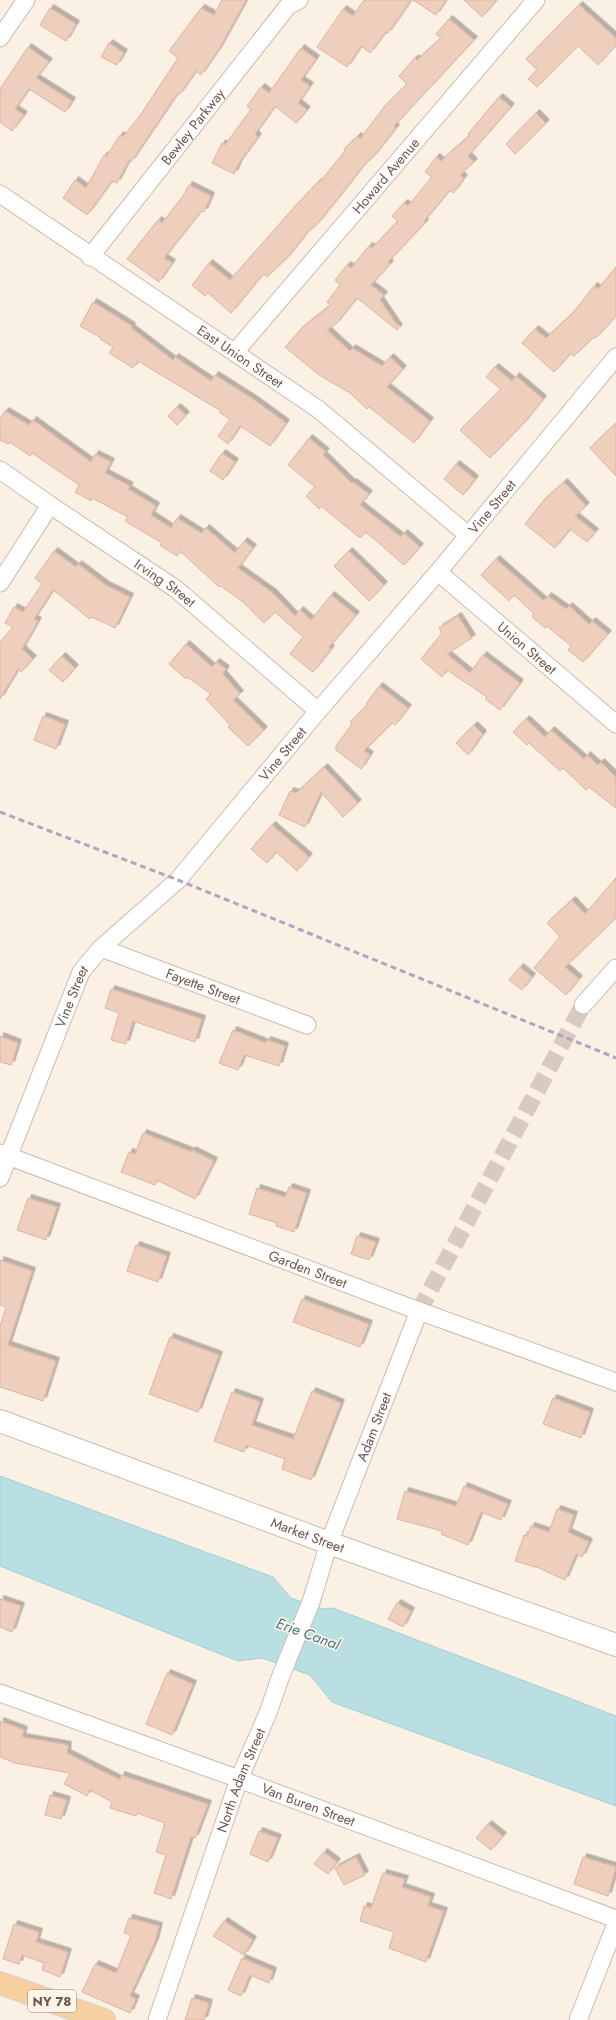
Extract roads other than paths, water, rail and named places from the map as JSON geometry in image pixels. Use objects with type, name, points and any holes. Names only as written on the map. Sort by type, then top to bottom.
[{"type":"main road","name":"NY 78","points":[[0,1983],[104,2020]]},
{"type":"street","points":[[0,38],[26,0]]},
{"type":"street","name":"Bewley Parkway","points":[[90,257],[288,6],[299,0]]},
{"type":"street","name":"Howard Avenue","points":[[235,352],[536,0]]},
{"type":"street","name":"East Union Street","points":[[0,194],[90,257],[235,352],[318,409],[468,535]]},
{"type":"street","name":"Vine Street","points":[[0,1178],[4,1155],[81,972],[100,948],[178,880],[318,711],[438,572],[616,358]]},
{"type":"street","name":"Irving Street","points":[[0,470],[50,506],[176,589],[318,711]]},
{"type":"street","points":[[0,583],[50,506]]},
{"type":"street","name":"Union Street","points":[[438,572],[616,724]]},
{"type":"street","name":"Fayette Street","points":[[100,948],[307,1024]]},
{"type":"street","points":[[583,1005],[616,968]]},
{"type":"street","name":"Garden Street","points":[[4,1155],[419,1311],[616,1382]]},
{"type":"street","name":"Adam Street","points":[[329,1543],[419,1311]]},
{"type":"street","name":"Market Street","points":[[0,1421],[329,1543],[616,1645]]},
{"type":"street","name":"North Adam Street","points":[[157,2020],[239,1779],[268,1713],[280,1678],[311,1602],[329,1543]]},
{"type":"street","name":"Van Buren Street","points":[[0,1692],[239,1779],[616,1920]]},
{"type":"street","points":[[578,2020],[616,1924]]},
{"type":"water","name":"Erie Canal","points":[[0,1476],[273,1577],[291,1598],[323,1609],[333,1608],[616,1716],[616,1806],[332,1702],[310,1675],[262,1658],[238,1661],[0,1566]]},
{"type":"tunnel","points":[[419,1311],[583,1005]]},
{"type":"railway","points":[[0,812],[178,880],[616,1058]]}]
